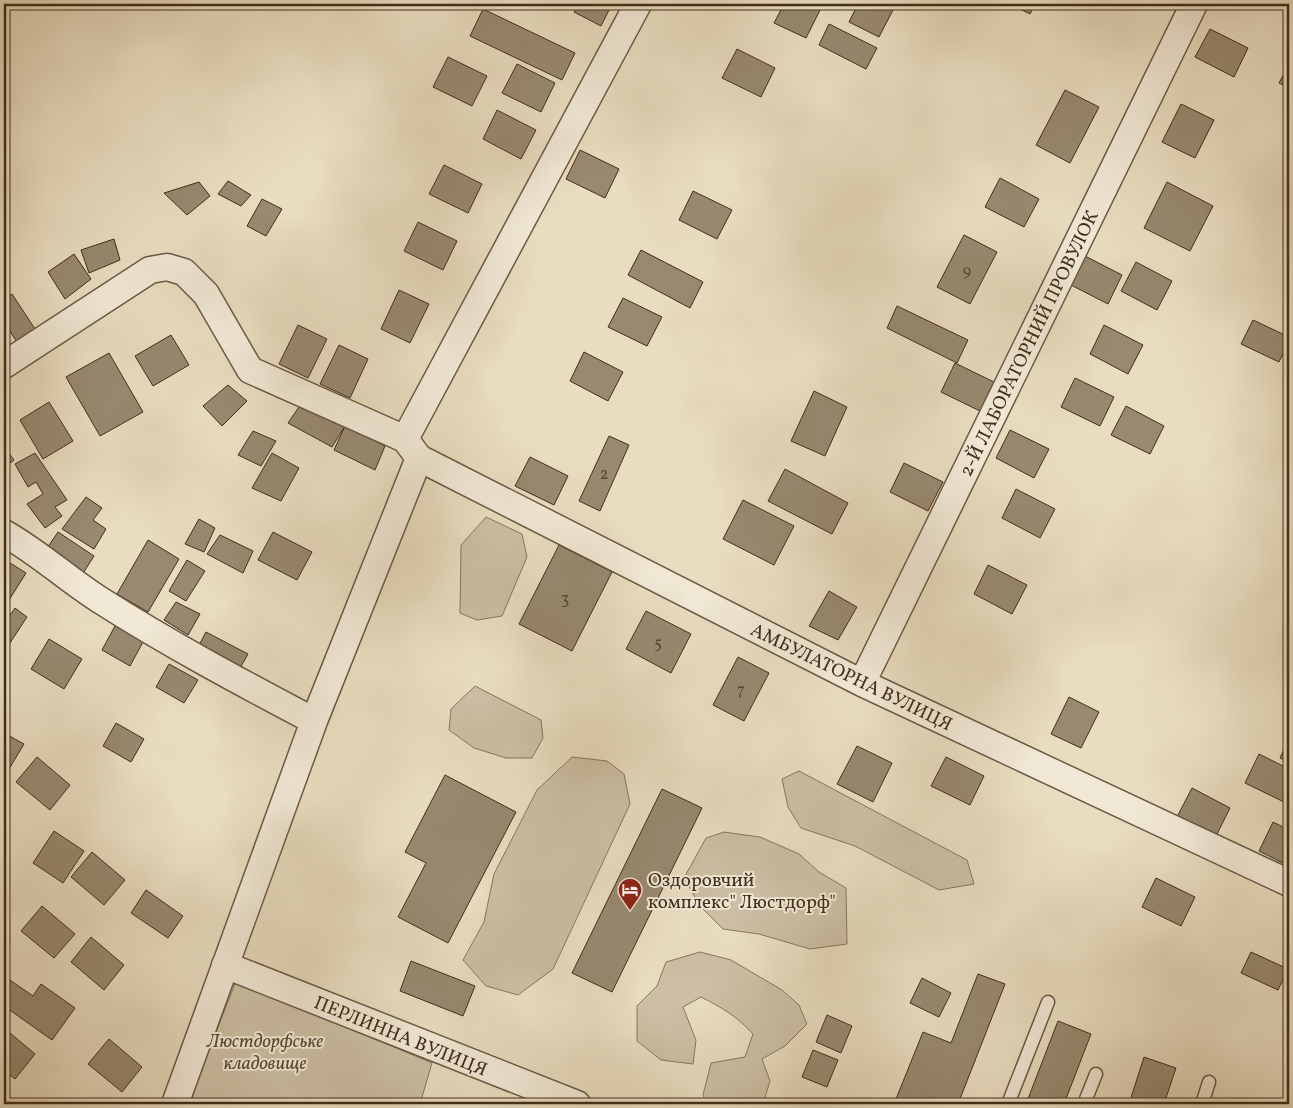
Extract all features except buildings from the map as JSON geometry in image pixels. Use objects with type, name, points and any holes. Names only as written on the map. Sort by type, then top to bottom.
[{"type":"street","points":[[174,1104],[412,448],[638,4]]},
{"type":"street","name":"2-Й ЛАБОРАТОРНИЙ ПРОВУЛОК","points":[[862,683],[1194,4]]},
{"type":"street","name":"АМБУЛАТОРНА ВУЛИЦЯ","points":[[4,365],[150,270],[167,267],[184,272],[206,294],[250,370],[412,448],[862,683],[1289,883]]},
{"type":"street","points":[[4,533],[21,542],[99,599],[237,681],[314,721]]},
{"type":"street","name":"ПЕРЛИННА ВУЛИЦЯ","points":[[225,965],[577,1104]]},
{"type":"lane","points":[[1008,1104],[1048,1002]]},
{"type":"lane","points":[[1084,1104],[1096,1074]]},
{"type":"lane","points":[[1202,1104],[1209,1082]]},
{"type":"green space","points":[[486,517],[522,534],[527,557],[502,616],[477,620],[460,613],[461,545]]},
{"type":"green space","points":[[475,686],[541,720],[543,738],[532,758],[506,758],[474,748],[449,730],[451,709]]},
{"type":"green space","points":[[572,757],[607,761],[624,774],[630,804],[553,969],[518,995],[486,986],[463,960],[484,922],[494,874],[537,790]]},
{"type":"green space","points":[[799,771],[967,860],[974,884],[939,890],[855,846],[801,828],[788,807],[782,779]]},
{"type":"green space","points":[[724,832],[760,837],[799,854],[819,872],[846,888],[847,944],[810,949],[759,934],[723,929],[700,906],[684,878],[706,838]]},
{"type":"green space","points":[[700,952],[731,960],[782,990],[799,1005],[807,1024],[785,1046],[762,1059],[770,1081],[763,1104],[707,1104],[703,1095],[711,1063],[745,1057],[753,1034],[729,1013],[701,997],[683,1007],[696,1040],[693,1064],[661,1060],[637,1041],[637,1006],[657,986],[666,962]]},
{"type":"green space","name":"Люстдорфське кладовище","points":[[236,981],[432,1063],[420,1104],[188,1104]]},
{"type":"place","name":"Оздоровчий комплекс\" Люстдорф\"","points":[[630,911]]}]
